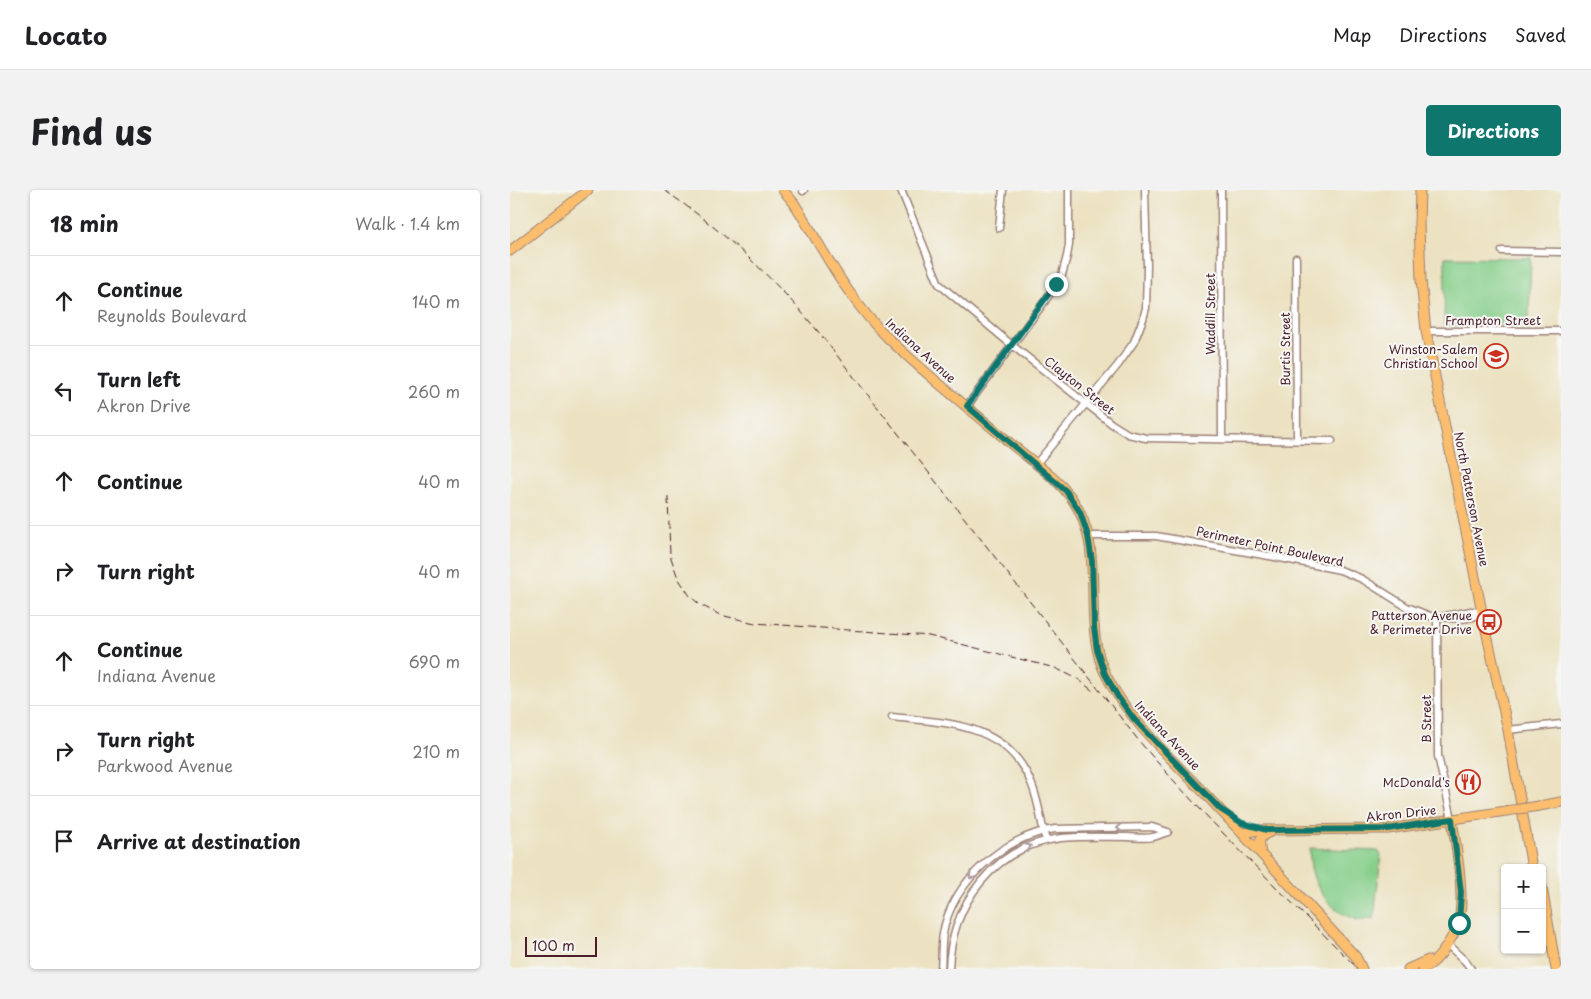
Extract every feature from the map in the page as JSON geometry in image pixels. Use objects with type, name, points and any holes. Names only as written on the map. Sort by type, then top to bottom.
[{"type":"main road","points":[[510,251],[587,190]]},
{"type":"main road","name":"Indiana Avenue","points":[[783,190],[794,203],[854,300],[869,319],[923,370],[1066,491],[1080,512],[1088,536],[1092,561],[1097,650],[1105,674],[1118,697],[1134,719],[1242,832],[1356,957],[1362,969]]},
{"type":"main road","name":"North Patterson Avenue","points":[[1420,190],[1421,280],[1426,331],[1482,612],[1508,730],[1531,864]]},
{"type":"main road","name":"Akron Drive","points":[[1242,832],[1388,829],[1561,802]]},
{"type":"main road","points":[[1220,809],[1242,823],[1270,830]]},
{"type":"main road","name":"North Patterson Avenue","points":[[1523,811],[1533,842],[1537,864]]},
{"type":"main road","points":[[1423,969],[1441,956],[1459,923],[1461,901],[1452,819]]},
{"type":"main road","points":[[1261,853],[1260,839],[1270,830]]},
{"type":"main road","points":[[1546,909],[1556,969]]},
{"type":"main road","points":[[1546,944],[1550,969]]},
{"type":"main road","points":[[1408,969],[1426,962],[1448,945]]},
{"type":"street","name":"Clayton Street","points":[[902,190],[939,284],[1085,404],[1122,431],[1137,437],[1168,439],[1332,440]]},
{"type":"street","points":[[999,228],[1003,190]]},
{"type":"street","points":[[967,406],[1013,346],[1056,284],[1065,266],[1069,245],[1069,190]]},
{"type":"street","points":[[1036,464],[1128,351],[1139,332],[1147,295],[1145,190]]},
{"type":"street","name":"Waddill Street","points":[[1221,190],[1222,438]]},
{"type":"street","points":[[1502,252],[1561,252]]},
{"type":"street","name":"Burtis Street","points":[[1296,258],[1297,440]]},
{"type":"street","name":"Frampton Street","points":[[1426,331],[1561,332]]},
{"type":"street","name":"Perimeter Point Boulevard","points":[[1088,536],[1165,537],[1340,570],[1366,582],[1407,608],[1437,618],[1473,618],[1482,612]]},
{"type":"street","name":"B Street","points":[[1437,618],[1438,756],[1452,819]]},
{"type":"street","points":[[892,717],[964,726],[986,734],[1000,743],[1016,757],[1033,786],[1046,841]]},
{"type":"street","points":[[1508,730],[1561,724]]},
{"type":"street","points":[[941,969],[943,934],[955,899],[977,869],[1010,844],[1043,830],[1055,829],[1152,827],[1168,832],[1152,837],[1061,838],[1031,846],[1007,858],[979,883],[968,899],[952,941],[949,969]]},
{"type":"street","points":[[1448,945],[1471,969]]},
{"type":"green space","points":[[1445,257],[1531,258],[1529,317],[1520,324],[1444,325]]},
{"type":"green space","points":[[1310,848],[1378,851],[1381,855],[1374,918],[1358,920],[1337,910],[1328,902],[1321,893],[1312,871]]},
{"type":"railway","points":[[664,190],[728,239],[767,275],[804,314],[1139,741],[1219,829],[1358,969]]},
{"type":"railway","points":[[668,497],[670,555],[678,578],[690,596],[699,604],[720,615],[755,623],[929,636],[1055,668],[1078,679],[1093,691]]},
{"type":"place","name":"Winston-Salem Christian School","points":[[1496,356]]},
{"type":"place","name":"Patterson Avenue & Perimeter Drive","points":[[1489,622]]},
{"type":"place","name":"McDonald's","points":[[1468,782]]},
{"type":"route","points":[[1056,284],[1013,346],[967,406],[1066,491],[1080,512],[1088,536],[1092,561],[1094,627],[1097,650],[1105,674],[1118,697],[1134,719],[1220,809],[1242,823],[1267,830],[1388,829],[1452,819],[1461,892],[1459,923]]}]
